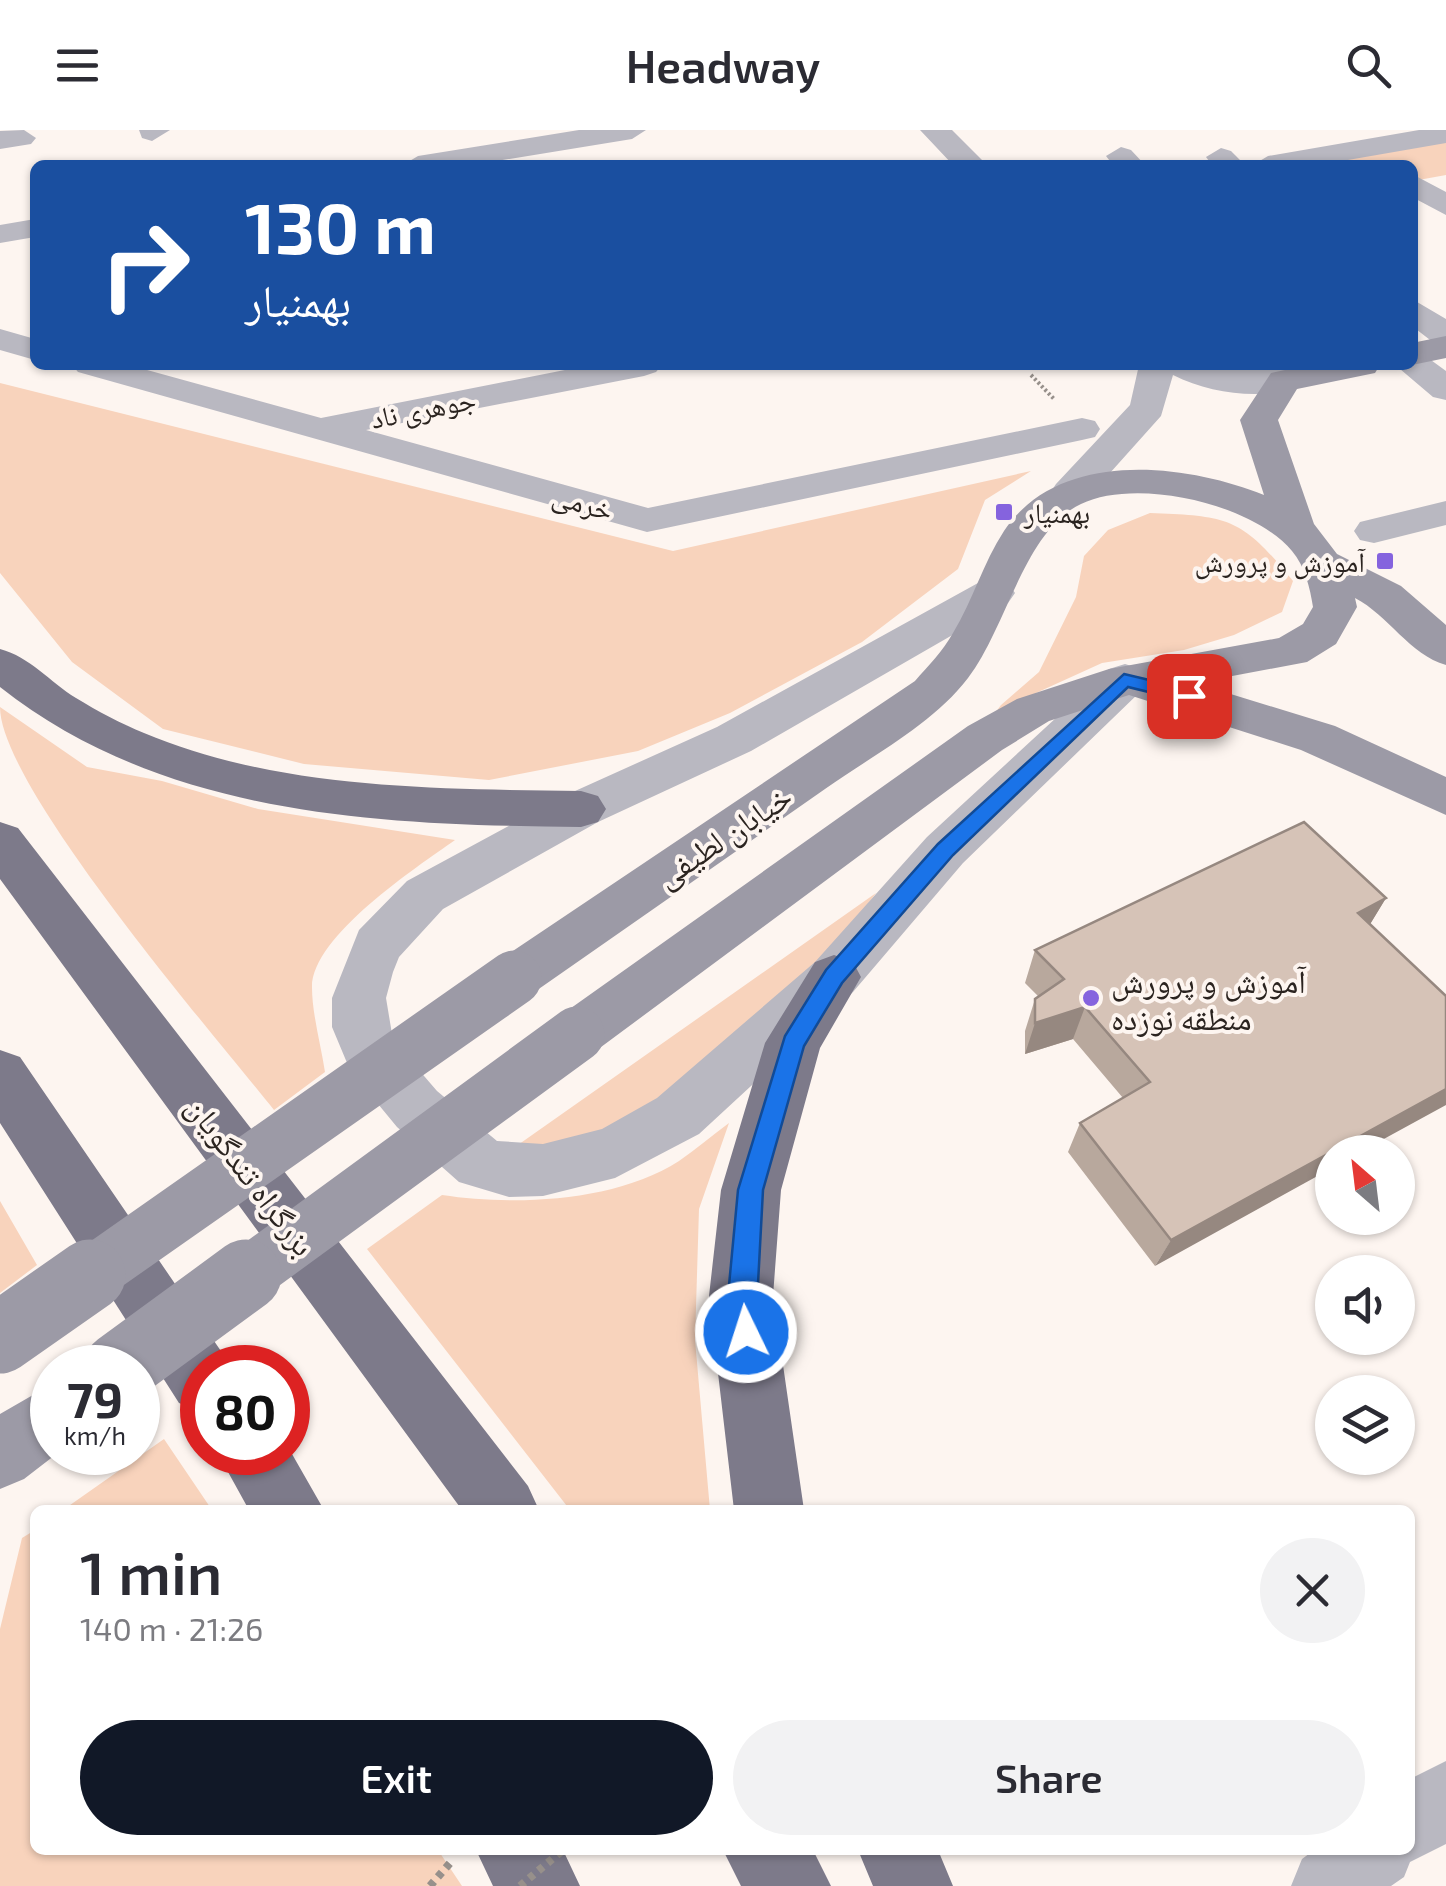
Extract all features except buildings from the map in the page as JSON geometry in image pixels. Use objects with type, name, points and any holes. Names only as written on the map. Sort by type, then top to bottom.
[{"type":"highway","points":[[0,664],[81,724],[200,768],[298,792],[421,808],[580,810]]},
{"type":"highway","name":"بزرگراه تندگویان","points":[[0,840],[500,1505]]},
{"type":"highway","points":[[768,1505],[741,1296],[750,1190],[793,1043],[834,977]]},
{"type":"highway","points":[[0,1074],[180,1347]]},
{"type":"highway","points":[[265,1475],[286,1505]]},
{"type":"highway","points":[[518,1855],[540,1886]]},
{"type":"highway","points":[[766,1855],[791,1886]]},
{"type":"highway","points":[[900,1855],[913,1886]]},
{"type":"main road","points":[[1418,353],[1446,347]]},
{"type":"main road","points":[[1295,529],[1259,420],[1284,381],[1338,370]]},
{"type":"main road","points":[[1070,493],[1140,482],[1206,490],[1251,504],[1295,529],[1324,564],[1386,596],[1446,650]]},
{"type":"main road","name":"خیابان لطیفی","points":[[0,1338],[514,978],[932,692],[960,659],[1024,530],[1045,508],[1070,493]]},
{"type":"main road","points":[[151,1345],[984,738],[1033,710],[1124,680],[1291,651],[1320,634],[1335,607],[1324,564]]},
{"type":"main road","points":[[1124,680],[1153,684],[1318,738],[1446,797]]},
{"type":"main road","points":[[0,1455],[30,1433]]},
{"type":"street","points":[[449,160],[632,130]]},
{"type":"street","points":[[936,130],[966,160]]},
{"type":"street","points":[[1276,130],[1312,158]]},
{"type":"street","points":[[1339,130],[1376,157]]},
{"type":"street","points":[[1299,160],[1376,157],[1446,134]]},
{"type":"street","points":[[1423,185],[1446,206]]},
{"type":"street","points":[[0,234],[30,229]]},
{"type":"street","points":[[1418,275],[1446,295]]},
{"type":"street","points":[[1418,314],[1446,336]]},
{"type":"street","points":[[1418,367],[1446,389]]},
{"type":"street","name":"خرمی","points":[[108,370],[647,520],[1082,429]]},
{"type":"street","name":"جوهری ناد","points":[[320,428],[618,370]]},
{"type":"street","points":[[1070,493],[1148,408],[1156,370]]},
{"type":"street","points":[[1198,370],[1239,383],[1284,381]]},
{"type":"street","points":[[1374,530],[1446,513]]},
{"type":"street","points":[[993,593],[734,740],[580,810],[424,895],[378,945],[366,972],[359,998],[360,1027],[370,1054],[417,1110],[480,1163],[510,1171],[543,1170],[615,1152],[678,1116],[834,977],[945,850],[1124,680]]},
{"type":"street","points":[[1415,1821],[1446,1798]]},
{"type":"street","points":[[1329,1886],[1370,1855]]},
{"type":"path","points":[[430,1886],[458,1855]]},
{"type":"path","points":[[520,1886],[556,1855]]},
{"type":"shaded area","points":[[1446,142],[1446,175],[1418,180],[1418,160],[1340,160]]},
{"type":"shaded area","points":[[0,383],[673,551],[1031,471],[985,500],[958,569],[862,642],[730,713],[638,751],[489,780],[304,764],[163,729],[72,662],[0,573]]},
{"type":"shaded area","points":[[1150,513],[1217,519],[1246,533],[1293,581],[1282,612],[1234,635],[1184,650],[1102,663],[1036,693],[983,729],[1001,705],[1039,672],[1076,597],[1084,556],[1108,530]]},
{"type":"shaded area","points":[[0,707],[87,767],[162,781],[258,809],[455,840],[369,904],[329,946],[317,967],[312,997],[325,1072],[274,1110],[162,972],[71,850],[9,744]]},
{"type":"shaded area","points":[[876,893],[836,947],[649,1113],[565,1146],[515,1147]]},
{"type":"shaded area","points":[[729,1123],[699,1209],[695,1340],[710,1505],[566,1505],[367,1249],[442,1195],[501,1200],[564,1198],[625,1185],[679,1161]]},
{"type":"shaded area","points":[[0,1201],[37,1265],[0,1293]]},
{"type":"shaded area","points":[[164,1439],[180,1463],[180,1475],[188,1475],[209,1505],[70,1505],[113,1475],[160,1475],[160,1442]]},
{"type":"shaded area","points":[[30,1533],[30,1855],[441,1855],[462,1886],[0,1886],[0,1629],[22,1538]]},
{"type":"place","name":"بهمنیار","points":[[1004,512]]},
{"type":"place","name":"آموزش و پرورش","points":[[1385,561]]},
{"type":"place","name":"آموزش و پرورش منطقه نوزده","points":[[1091,998]]},
{"type":"route","points":[[746,1332],[741,1296],[750,1190],[793,1043],[834,977],[945,850],[1124,680],[1153,684],[1189,696]]}]
